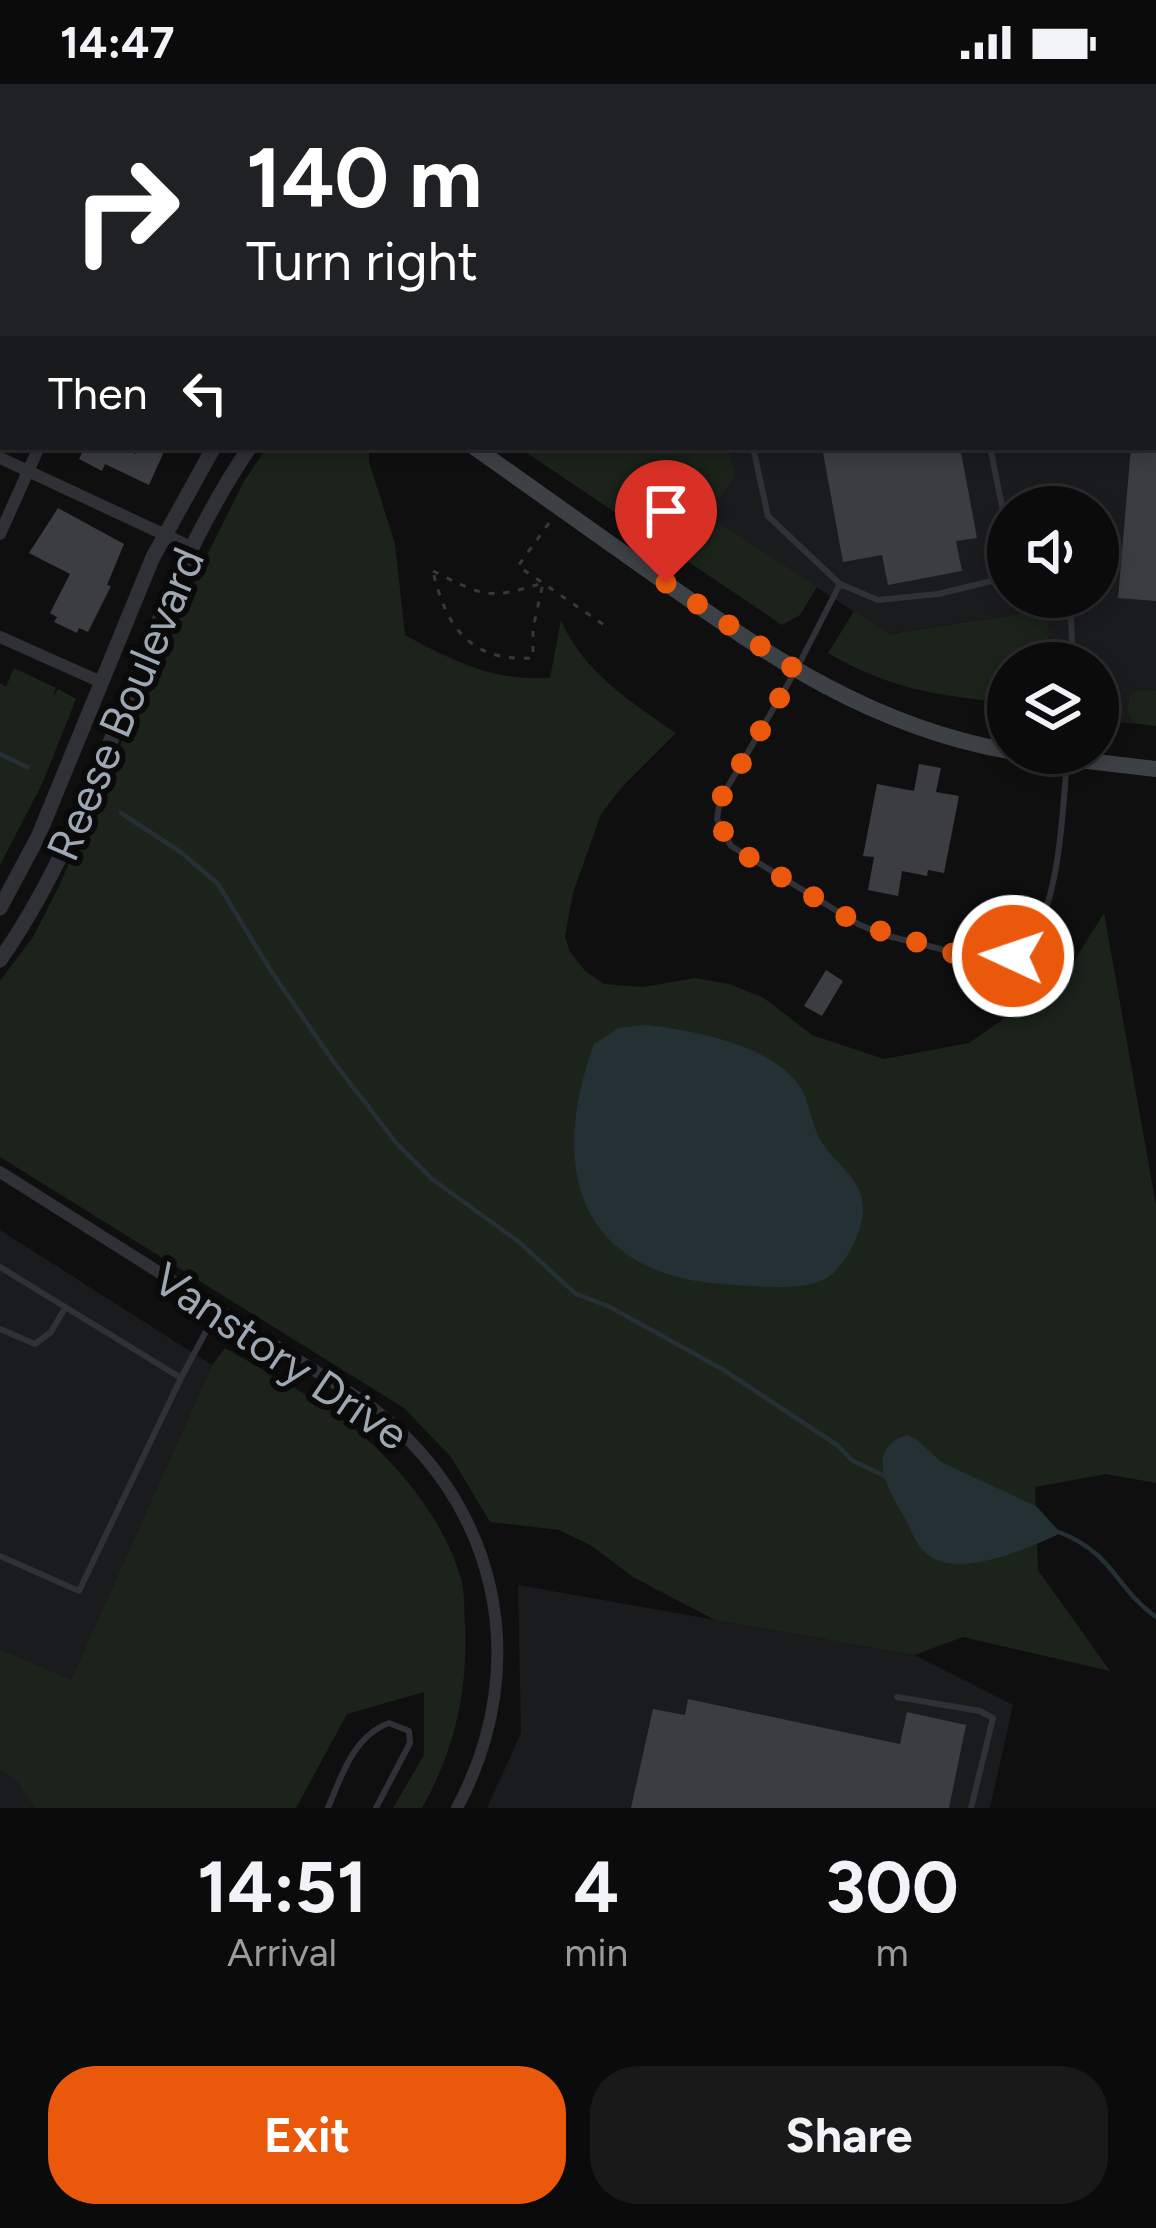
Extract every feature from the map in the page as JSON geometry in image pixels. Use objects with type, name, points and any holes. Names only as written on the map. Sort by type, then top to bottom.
[{"type":"main road","points":[[478,450],[796,670],[894,721],[987,745]]},
{"type":"main road","points":[[1119,764],[1156,769]]},
{"type":"street","points":[[0,534],[38,450]]},
{"type":"street","name":"Reese Boulevard","points":[[0,908],[38,836],[164,534],[212,450]]},
{"type":"street","name":"Reese Boulevard","points":[[0,960],[53,873],[191,547],[248,450]]},
{"type":"street","points":[[0,458],[191,547]]},
{"type":"street","points":[[0,637],[101,682]]},
{"type":"street","name":"Vanstory Drive","points":[[0,1172],[389,1419],[415,1443],[458,1503],[488,1580],[499,1652],[493,1719],[463,1806]]},
{"type":"lane","points":[[755,450],[768,516],[840,584],[878,600],[938,594],[987,582]]},
{"type":"lane","points":[[990,450],[997,486]]},
{"type":"lane","points":[[840,584],[720,800],[717,819],[731,846],[858,924],[997,963],[1027,944],[1041,919],[1060,841],[1066,774]]},
{"type":"lane","points":[[0,1267],[181,1378]]},
{"type":"lane","points":[[0,1329],[35,1344],[51,1332],[66,1307]]},
{"type":"lane","points":[[0,1556],[79,1591],[218,1309]]},
{"type":"lane","points":[[897,1697],[980,1711],[993,1718],[971,1808]]},
{"type":"lane","points":[[328,1808],[344,1768],[369,1730],[389,1723],[409,1731],[410,1743],[376,1808]]},
{"type":"path","points":[[560,508],[518,566],[607,627]]},
{"type":"path","points":[[433,571],[469,589],[500,597],[543,583],[533,629],[533,658],[504,660],[465,640],[441,606],[433,571]]},
{"type":"shaded area","points":[[265,450],[369,450],[395,544],[405,635],[474,668],[550,678],[561,620],[595,670],[676,733],[601,814],[573,893],[565,936],[570,952],[586,972],[605,984],[643,987],[695,978],[729,984],[764,998],[812,1035],[884,1059],[969,1043],[1064,977],[1104,913],[1156,1205],[1156,1483],[1106,1474],[1035,1487],[1038,1570],[1110,1671],[963,1637],[914,1655],[715,1620],[633,1577],[592,1546],[559,1530],[490,1522],[451,1457],[404,1408],[0,1157],[0,981],[33,937],[59,886],[176,617],[244,481]]},
{"type":"shaded area","points":[[522,450],[730,450],[735,475],[709,516],[817,587],[800,615],[782,625]]},
{"type":"shaded area","points":[[730,450],[1156,450],[1156,691],[1141,689],[1127,709],[1132,724],[1119,722],[1119,642],[1047,642],[1047,618],[1119,618],[1119,486],[987,486],[987,618],[993,618],[888,634],[708,516],[735,475]]},
{"type":"shaded area","points":[[854,611],[889,634],[993,618],[1047,618],[1050,632],[1047,642],[987,642],[987,700],[915,689],[828,653]]},
{"type":"shaded area","points":[[14,668],[56,688],[53,697],[58,689],[76,699],[42,784],[0,865],[0,683],[6,687]]},
{"type":"shaded area","points":[[1141,689],[1156,691],[1156,726],[1132,723],[1127,709],[1130,695]]},
{"type":"shaded area","points":[[647,1025],[710,1036],[754,1051],[790,1075],[802,1090],[822,1143],[851,1177],[863,1209],[856,1238],[832,1274],[815,1283],[781,1287],[683,1278],[642,1263],[610,1241],[589,1211],[577,1176],[574,1136],[580,1092],[594,1044],[619,1028]]},
{"type":"shaded area","points":[[0,1230],[212,1365],[71,1681],[0,1649]]},
{"type":"shaded area","points":[[225,1348],[319,1403],[371,1443],[425,1505],[455,1560],[464,1601],[461,1696],[451,1742],[422,1808],[393,1808],[424,1755],[424,1692],[347,1714],[296,1808],[34,1808],[17,1781],[0,1770],[0,1649],[71,1680],[212,1365]]},
{"type":"shaded area","points":[[907,1435],[941,1462],[1036,1506],[1061,1533],[987,1560],[956,1564],[934,1559],[913,1536],[883,1470],[886,1450]]},
{"type":"shaded area","points":[[518,1585],[914,1655],[1013,1705],[990,1808],[487,1808],[521,1733]]},
{"type":"shaded area","points":[[0,1770],[17,1780],[34,1808],[0,1808]]},
{"type":"building","points":[[84,450],[136,454],[138,450],[165,450],[149,485],[105,464],[102,471],[79,459]]},
{"type":"building","points":[[823,450],[961,450],[977,538],[956,541],[962,571],[888,585],[882,555],[843,562]]},
{"type":"building","points":[[1131,450],[1156,450],[1156,601],[1119,598]]},
{"type":"building","points":[[58,508],[124,544],[107,585],[111,586],[88,632],[79,628],[77,633],[54,622],[57,617],[50,613],[70,574],[29,553]]},
{"type":"building","points":[[919,764],[941,768],[936,792],[959,796],[944,873],[928,870],[927,876],[902,871],[898,896],[868,890],[874,857],[863,856],[877,784],[914,791]]},
{"type":"building","points":[[826,970],[843,981],[822,1016],[804,1006]]},
{"type":"building","points":[[688,1699],[900,1744],[907,1712],[966,1725],[949,1808],[631,1808],[653,1709],[685,1715]]},
{"type":"waterway","points":[[0,754],[27,767]]},
{"type":"waterway","points":[[121,813],[182,853],[218,884],[333,1061],[397,1144],[432,1179],[519,1242],[576,1294],[608,1306],[722,1369],[837,1445],[853,1461],[885,1476]]},
{"type":"waterway","points":[[1059,1532],[1092,1551],[1156,1617]]},
{"type":"route","points":[[666,583],[796,670],[720,800],[717,819],[731,846],[884,935],[982,962],[997,963],[1013,956]]}]
